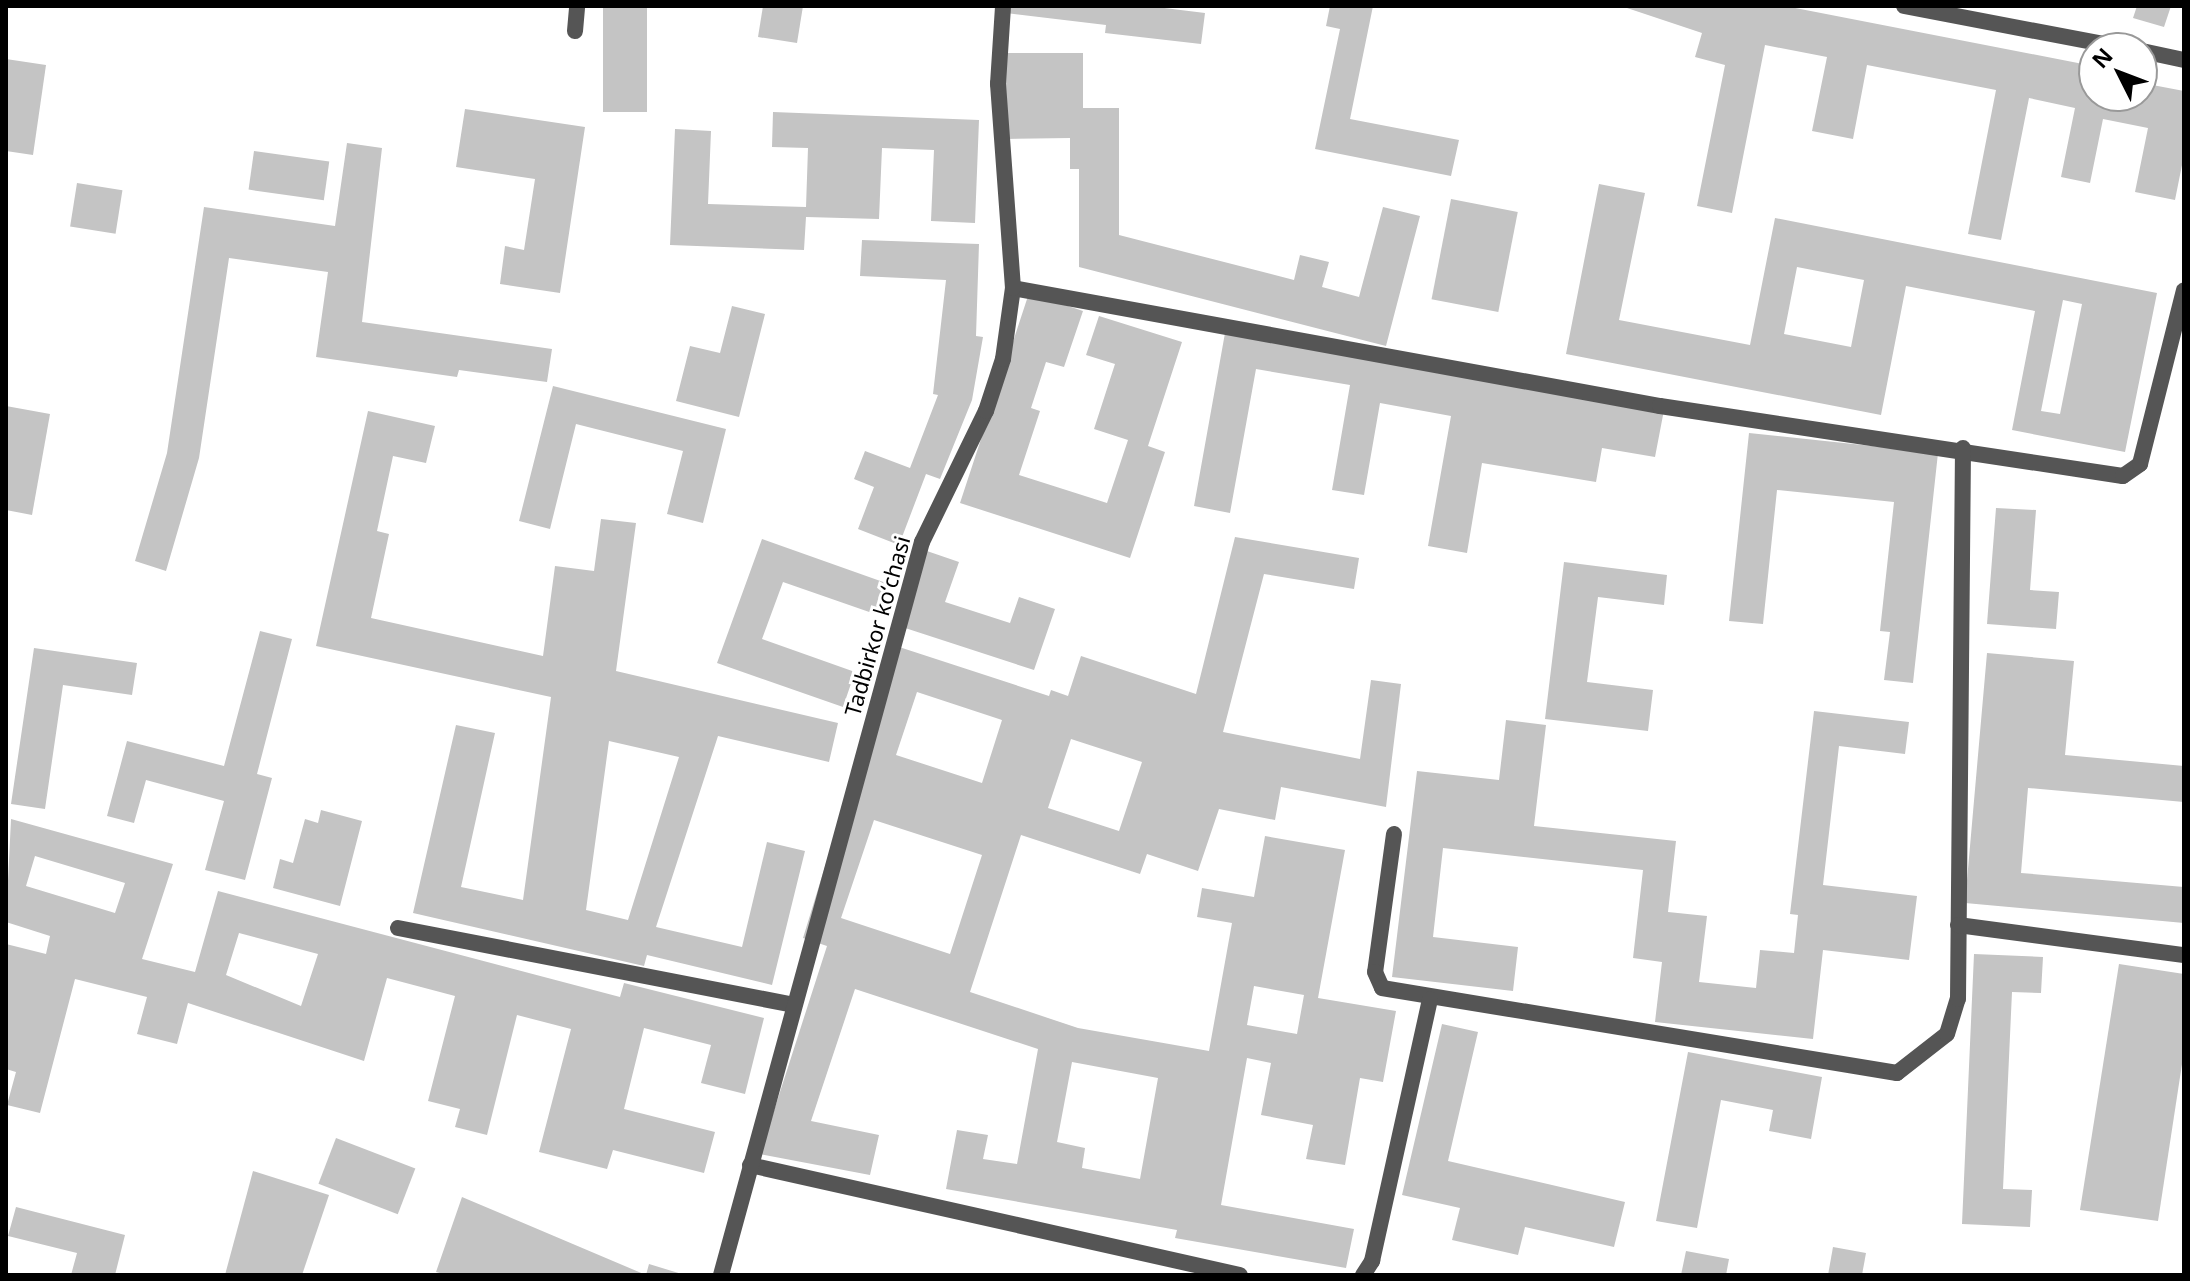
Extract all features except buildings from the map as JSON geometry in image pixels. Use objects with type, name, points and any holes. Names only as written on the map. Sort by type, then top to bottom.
[{"type":"street","points":[[575,31],[577,6]]},
{"type":"street","name":"Tadbirkor koʻchasi","points":[[721,1275],[922,542],[986,411],[1003,359],[1013,288],[998,84],[1003,6]]},
{"type":"street","points":[[1904,6],[2078,39]]},
{"type":"street","points":[[2158,54],[2184,60]]},
{"type":"street","points":[[1013,288],[1660,406],[2131,473],[2140,464],[2184,290]]},
{"type":"street","points":[[1394,834],[1376,983],[1430,999],[1897,1073],[1947,1034],[1958,999],[1963,448]]},
{"type":"street","points":[[1958,925],[2184,955]]},
{"type":"street","points":[[398,928],[794,1005]]},
{"type":"street","points":[[1363,1275],[1372,1261],[1430,999]]},
{"type":"street","points":[[750,1165],[1240,1275]]}]
